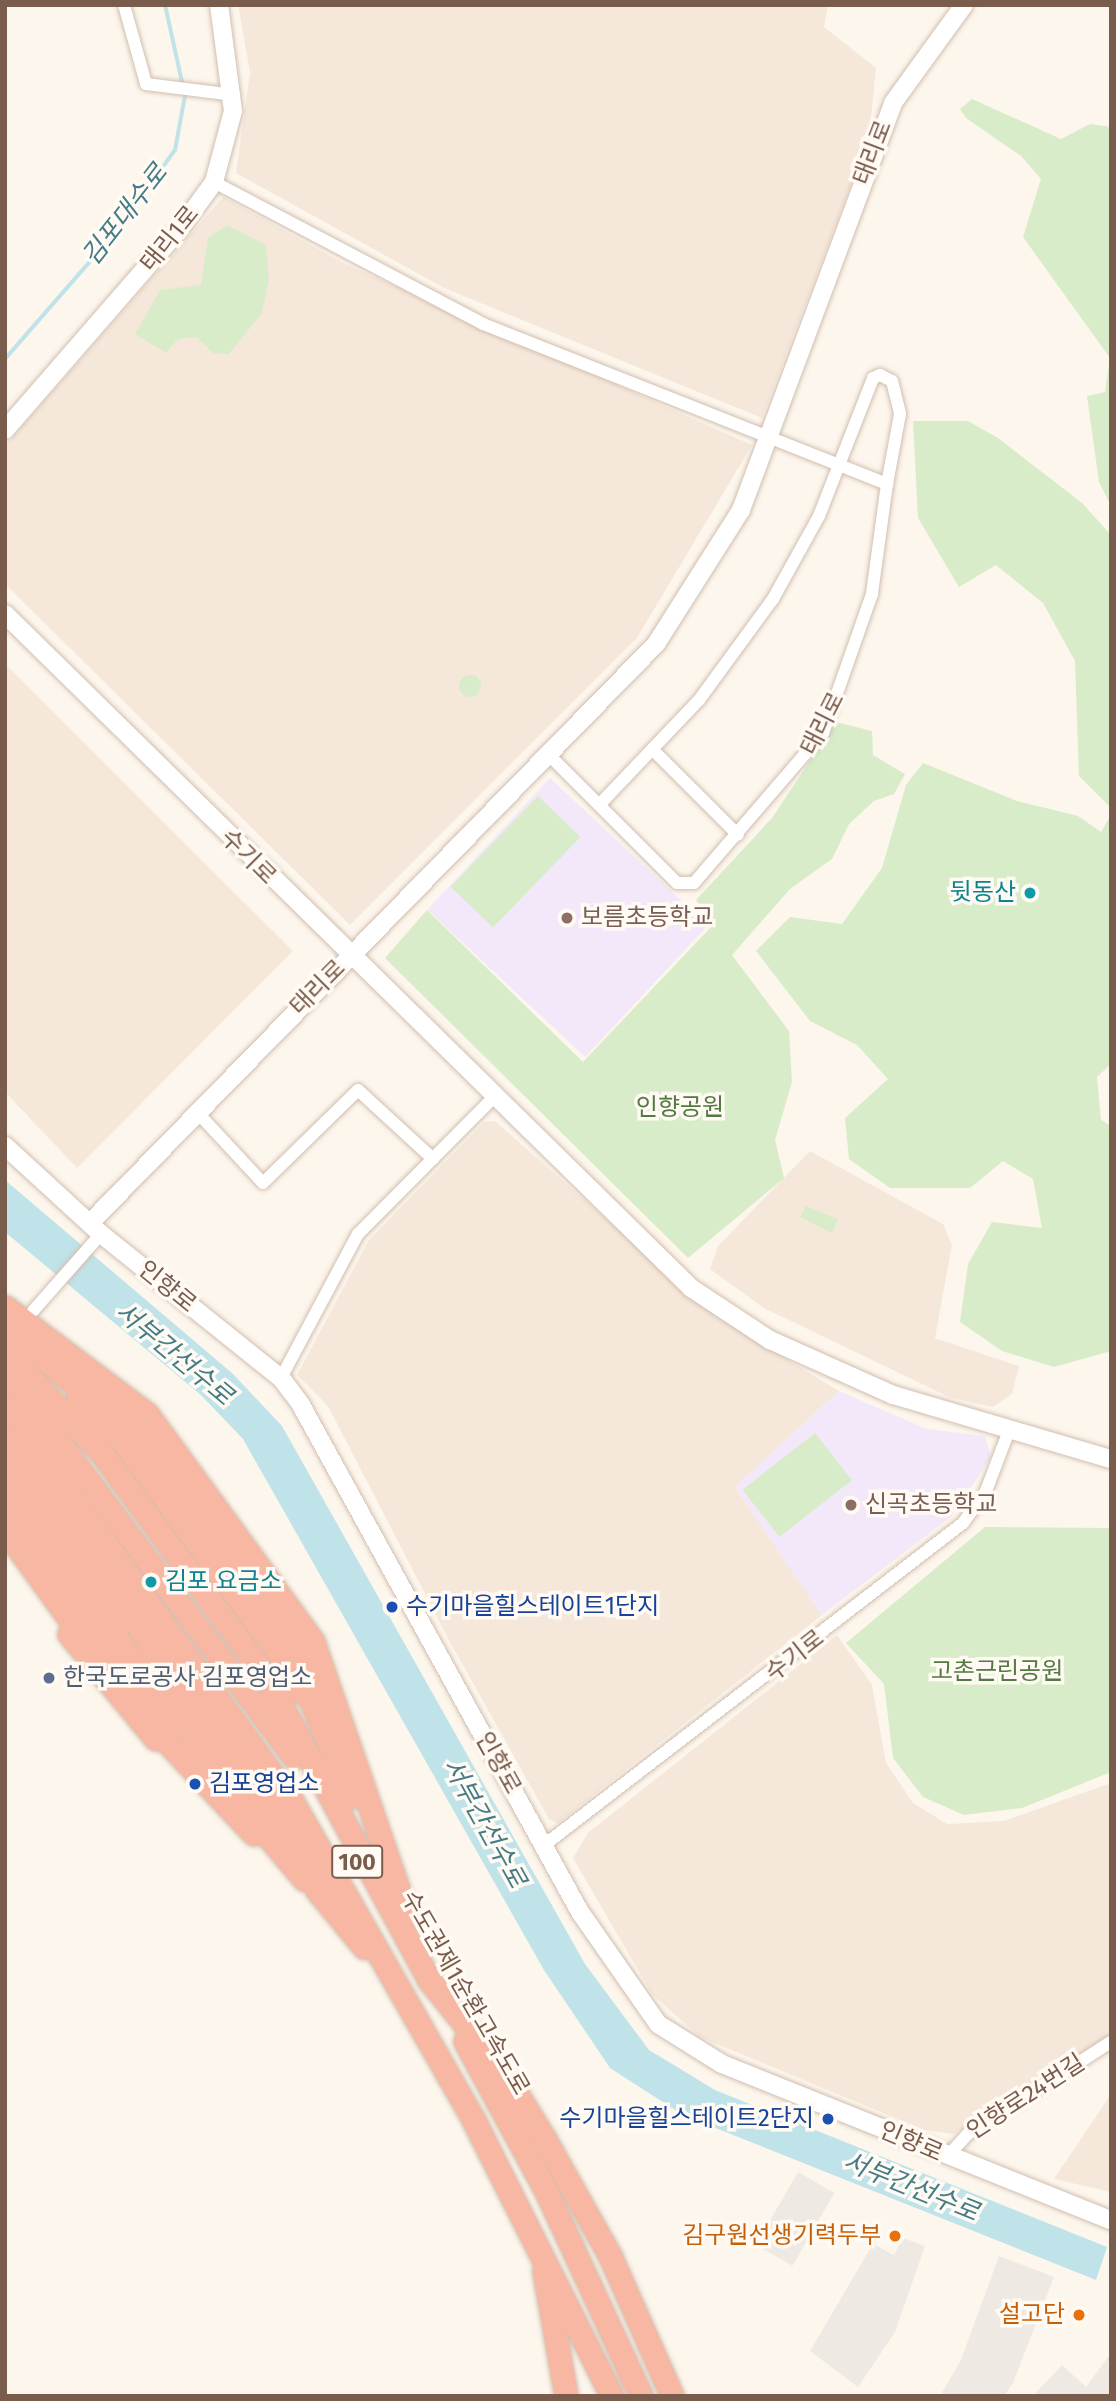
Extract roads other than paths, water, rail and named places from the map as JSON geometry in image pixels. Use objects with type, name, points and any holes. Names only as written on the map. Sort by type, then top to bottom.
[{"type":"highway","points":[[5,1307],[148,1414],[313,1642],[430,1981]]},
{"type":"highway","points":[[5,1312],[142,1421],[306,1648],[430,1981]]},
{"type":"highway","points":[[5,1318],[135,1427],[299,1652],[430,1981]]},
{"type":"highway","points":[[5,1324],[127,1432],[292,1657],[430,1981]]},
{"type":"highway","points":[[5,1331],[120,1437],[286,1662],[430,1981]]},
{"type":"highway","points":[[5,1337],[113,1442],[279,1668],[430,1981]]},
{"type":"highway","points":[[5,1344],[108,1448],[274,1675],[430,1981]]},
{"type":"highway","points":[[5,1351],[100,1451],[266,1677],[430,1981],[504,2073],[545,2140],[610,2256],[671,2389]]},
{"type":"highway","name":"수도권제1순환고속도로","points":[[5,1370],[268,1718],[430,1981],[539,2178],[641,2396]]},
{"type":"highway","name":"100","points":[[5,1405],[271,1769],[406,1998],[539,2244],[611,2396]]},
{"type":"highway","points":[[5,1442],[406,1998]]},
{"type":"highway","points":[[5,1453],[406,1998]]},
{"type":"highway","points":[[5,1467],[197,1731],[406,1998]]},
{"type":"highway","points":[[5,1481],[165,1704],[406,1998]]},
{"type":"highway","points":[[5,1495],[143,1691],[406,1998]]},
{"type":"highway","points":[[5,1511],[136,1696],[406,1998]]},
{"type":"highway","points":[[5,1530],[129,1700],[406,1998]]},
{"type":"highway","points":[[5,1547],[123,1707],[406,1998]]},
{"type":"highway","points":[[539,2244],[566,2396]]},
{"type":"highway","points":[[573,2314],[603,2396]]},
{"type":"street","points":[[124,5],[146,84],[226,94]]},
{"type":"street","name":"태리1로","points":[[5,430],[214,182],[226,94],[219,5]]},
{"type":"street","name":"태리로","points":[[94,1234],[196,1111],[549,755],[664,632],[721,548],[773,437],[884,122],[964,5]]},
{"type":"street","points":[[214,182],[483,324],[887,484]]},
{"type":"street","name":"태리로","points":[[549,755],[681,886],[694,883],[802,765],[830,719],[872,594],[900,414],[889,376],[873,378],[842,464],[758,622],[653,750],[600,804]]},
{"type":"street","name":"수기로","points":[[5,614],[650,1253],[730,1315],[855,1380],[1008,1433],[1111,1459]]},
{"type":"street","points":[[653,750],[738,835]]},
{"type":"street","points":[[196,1111],[263,1183],[358,1090],[433,1159]]},
{"type":"street","points":[[281,1378],[358,1234],[494,1097]]},
{"type":"street","name":"인향로","points":[[5,1146],[94,1234],[281,1378],[322,1441],[543,1846],[628,1989],[672,2036],[722,2064],[947,2157],[1111,2220]]},
{"type":"street","points":[[33,1311],[94,1234]]},
{"type":"street","name":"수기로","points":[[543,1846],[963,1523],[986,1491],[1008,1433]]},
{"type":"street","name":"인향로24번길","points":[[947,2157],[968,2134],[1111,2042]]},
{"type":"water","name":"서부간선수로","points":[[5,1180],[233,1374],[282,1426],[585,1964],[649,2050],[715,2090],[1107,2247],[1096,2280],[683,2115],[610,2068],[544,1970],[243,1439],[201,1395],[5,1232]]},
{"type":"waterway","name":"김포대수로","points":[[5,359],[121,226],[175,150],[185,96],[165,5]]},
{"type":"place","name":"뒷동산","points":[[1030,893]]},
{"type":"place","name":"보름초등학교","points":[[567,918]]},
{"type":"place","name":"신곡초등학교","points":[[851,1505]]},
{"type":"place","name":"김포 요금소","points":[[151,1582]]},
{"type":"place","name":"수기마을힐스테이트1단지","points":[[392,1607]]},
{"type":"place","name":"한국도로공사 김포영업소","points":[[49,1678]]},
{"type":"place","name":"김포영업소","points":[[195,1784]]},
{"type":"place","name":"수기마을힐스테이트2단지","points":[[828,2119]]},
{"type":"place","name":"김구원선생기력두부","points":[[895,2236]]},
{"type":"place","name":"설고단","points":[[1079,2315]]},
{"type":"park label","name":"인향공원","points":[[680,1108]]},
{"type":"park label","name":"고촌근린공원","points":[[997,1672]]}]
